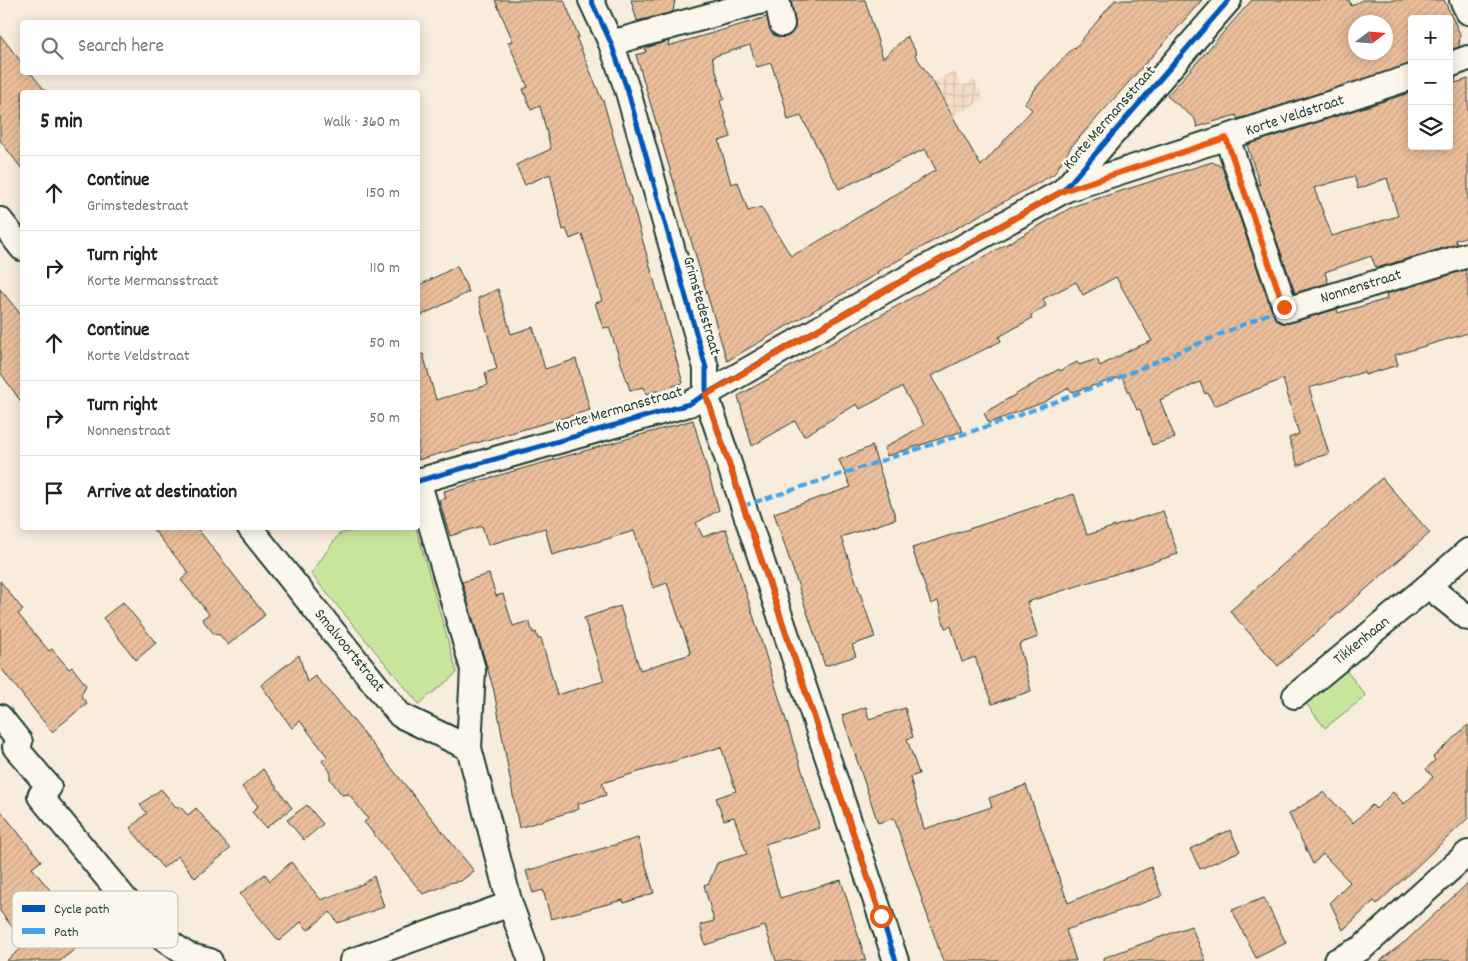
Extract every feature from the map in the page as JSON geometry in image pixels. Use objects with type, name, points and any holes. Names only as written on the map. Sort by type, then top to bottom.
[{"type":"street","name":"Grimstedestraat","points":[[591,0],[611,43],[628,92],[706,368],[706,395],[896,961]]},
{"type":"street","points":[[611,43],[766,0]]},
{"type":"street","points":[[777,0],[782,24]]},
{"type":"street","name":"Korte Mermansstraat","points":[[420,479],[689,404],[893,286],[1063,191],[1229,0]]},
{"type":"street","points":[[1462,0],[1468,12]]},
{"type":"street","points":[[1453,64],[1468,58]]},
{"type":"street","name":"Korte Veldstraat","points":[[1063,191],[1408,78]]},
{"type":"street","name":"Nonnenstraat","points":[[1226,138],[1286,310],[1468,255]]},
{"type":"street","points":[[0,220],[20,245]]},
{"type":"street","points":[[420,487],[473,669],[469,748],[510,904],[531,961]]},
{"type":"street","name":"Smalvoortstraat","points":[[255,530],[400,715],[469,748]]},
{"type":"street","name":"Tikkenhaan","points":[[1295,696],[1428,586],[1468,550]]},
{"type":"street","points":[[1428,586],[1468,618]]},
{"type":"street","points":[[0,717],[20,742],[15,748],[48,787],[40,796],[118,891]]},
{"type":"street","points":[[1336,961],[1362,948],[1468,853]]},
{"type":"street","points":[[352,961],[510,904]]},
{"type":"street","points":[[177,948],[186,955],[210,961]]},
{"type":"shaded area","points":[[954,71],[962,86],[974,80],[984,100],[951,117],[933,82]]},
{"type":"green space","points":[[356,530],[417,530],[457,673],[419,704],[311,574],[339,534]]},
{"type":"green space","points":[[1345,669],[1366,696],[1325,728],[1304,701]]},
{"type":"building","points":[[495,0],[564,0],[579,37],[576,37],[603,100],[683,383],[646,394],[644,387],[630,390],[609,327],[603,328],[595,303],[602,301],[582,234],[570,239],[566,229],[563,230],[550,174],[525,185],[516,165],[551,149],[540,106],[531,110],[523,89],[528,87],[508,42],[513,41]]},
{"type":"building","points":[[631,0],[675,0],[673,12],[637,21]]},
{"type":"building","points":[[791,0],[865,0],[883,58],[907,36],[917,54],[915,55],[933,82],[981,166],[1032,110],[1025,103],[1038,85],[1075,48],[1115,0],[1202,0],[1071,147],[1054,174],[877,272],[727,361],[636,55],[646,52],[645,48],[669,41],[668,46],[767,17],[772,33],[778,37],[785,37],[791,34],[795,28]],"holes":[[[750,45],[757,67],[771,63],[788,120],[801,116],[839,189],[925,149],[936,170],[791,256],[761,207],[748,211],[738,182],[731,184],[719,141],[731,137],[720,101],[724,99],[712,57]]]},
{"type":"building","points":[[1252,0],[1349,0],[1351,6],[1362,0],[1444,0],[1451,15],[1408,15],[1408,65],[1238,119],[1236,115],[1197,127],[1195,119],[1167,96]]},
{"type":"building","points":[[1453,19],[1460,34],[1459,47],[1453,49]]},
{"type":"building","points":[[0,35],[20,60],[20,75],[32,75],[44,90],[20,90],[20,166],[0,140]]},
{"type":"building","points":[[1453,77],[1456,77],[1455,83],[1468,79],[1468,236],[1455,240],[1457,244],[1376,268],[1371,256],[1325,272],[1328,283],[1295,293],[1257,184],[1260,185],[1247,145],[1408,93],[1408,150],[1453,150]],"holes":[[[1354,176],[1358,189],[1387,178],[1398,216],[1332,236],[1314,188]]]},
{"type":"building","points":[[1212,162],[1222,167],[1273,314],[1277,320],[1283,323],[1290,323],[1337,309],[1338,313],[1387,299],[1386,294],[1465,270],[1468,282],[1468,333],[1395,355],[1398,365],[1365,375],[1364,372],[1309,388],[1329,454],[1313,458],[1298,466],[1289,438],[1299,434],[1283,379],[1214,406],[1208,393],[1205,394],[1200,382],[1160,400],[1175,438],[1152,445],[1140,409],[1137,410],[1122,377],[1072,392],[1069,388],[1044,402],[989,423],[984,413],[1059,369],[1060,371],[1077,362],[1079,365],[1097,359],[1100,366],[1152,341],[1116,277],[1083,295],[1076,282],[1043,299],[1046,306],[1030,316],[1032,318],[999,337],[1001,341],[931,376],[963,431],[887,456],[884,448],[924,425],[902,387],[860,409],[857,404],[804,436],[795,421],[752,446],[738,396],[1074,206]]},
{"type":"building","points":[[457,266],[469,292],[420,316],[420,285]]},
{"type":"building","points":[[0,289],[20,314],[20,400],[0,372]]},
{"type":"building","points":[[498,289],[511,334],[533,327],[545,369],[576,359],[590,410],[420,459],[420,355],[423,354],[436,400],[488,385],[485,373],[497,369],[478,298]]},
{"type":"building","points":[[693,420],[719,510],[696,523],[703,537],[726,529],[820,828],[765,844],[780,898],[841,880],[866,961],[776,961],[765,926],[705,945],[700,925],[714,921],[704,885],[709,883],[717,863],[747,854],[734,817],[724,820],[716,798],[736,791],[721,747],[602,783],[606,795],[578,804],[579,809],[519,828],[494,691],[462,582],[489,574],[496,596],[503,594],[513,626],[529,621],[533,633],[536,632],[538,639],[541,638],[557,695],[604,681],[584,618],[620,606],[640,670],[691,654],[667,583],[653,588],[634,531],[552,555],[545,528],[488,545],[482,526],[450,536],[439,500],[446,498],[444,491]]},
{"type":"building","points":[[872,446],[896,519],[841,537],[875,637],[852,645],[856,656],[825,666],[774,513],[851,487],[839,460]]},
{"type":"building","points":[[1382,478],[1430,533],[1278,666],[1230,611]]},
{"type":"building","points":[[1074,494],[1087,535],[1163,511],[1178,554],[1027,602],[1038,637],[1019,644],[1031,691],[992,704],[975,657],[962,662],[951,626],[945,628],[938,601],[931,604],[912,548]]},
{"type":"building","points":[[154,530],[199,530],[265,615],[228,645],[220,635],[214,634],[202,619],[209,614],[181,580],[189,573]]},
{"type":"building","points":[[0,581],[23,610],[18,614],[49,651],[52,649],[69,669],[72,667],[86,685],[81,696],[87,703],[52,732],[0,667]]},
{"type":"building","points":[[123,602],[156,643],[136,660],[103,618]]},
{"type":"building","points":[[299,655],[307,682],[315,676],[333,695],[474,871],[461,881],[448,883],[423,894],[364,822],[368,819],[349,794],[342,795],[330,779],[330,771],[322,761],[327,756],[300,721],[292,728],[276,706],[261,685]]},
{"type":"building","points":[[866,707],[869,719],[905,708],[913,737],[907,739],[919,774],[910,777],[924,829],[992,807],[989,798],[1026,785],[1068,903],[1151,867],[1162,896],[1066,930],[1076,961],[943,961],[894,818],[878,823],[842,715]]},
{"type":"building","points":[[1468,725],[1468,818],[1377,904],[1374,901],[1343,930],[1330,902],[1350,882],[1323,854],[1313,864],[1289,814],[1324,792],[1353,823],[1372,805],[1376,809],[1393,792],[1404,804],[1433,777],[1426,769],[1435,760],[1433,757]]},
{"type":"building","points":[[263,769],[292,808],[266,828],[252,812],[258,806],[242,787]]},
{"type":"building","points":[[161,789],[176,807],[180,807],[188,815],[196,808],[230,849],[195,878],[178,856],[163,868],[130,828],[147,813],[140,805]]},
{"type":"building","points":[[307,805],[323,824],[304,840],[287,820]]},
{"type":"building","points":[[0,810],[41,861],[32,868],[51,891],[12,891],[12,927],[0,911]]},
{"type":"building","points":[[1230,830],[1240,851],[1200,869],[1190,849]]},
{"type":"building","points":[[638,838],[654,893],[624,903],[623,900],[551,919],[543,890],[533,893],[526,871]]},
{"type":"building","points":[[291,862],[321,900],[363,884],[374,876],[384,907],[338,923],[330,912],[308,930],[301,922],[279,941],[240,894],[265,874],[270,881]]},
{"type":"building","points":[[1468,883],[1468,961],[1380,961],[1406,941]]},
{"type":"building","points":[[1264,898],[1286,943],[1256,958],[1232,910]]},
{"type":"building","points":[[1191,926],[1206,961],[1103,961],[1103,958]]},
{"type":"building","points":[[22,948],[76,948],[60,961],[6,961]]},
{"type":"marked path","points":[[743,506],[1004,421],[1118,378],[1284,307]]},
{"type":"cycle path","points":[[591,0],[611,43],[628,92],[706,368],[706,395],[896,961]]},
{"type":"cycle path","points":[[420,480],[689,404],[884,291],[1063,191],[1229,0]]},
{"type":"route","points":[[881,916],[706,395],[884,291],[1063,191],[1226,138],[1284,307]]}]
